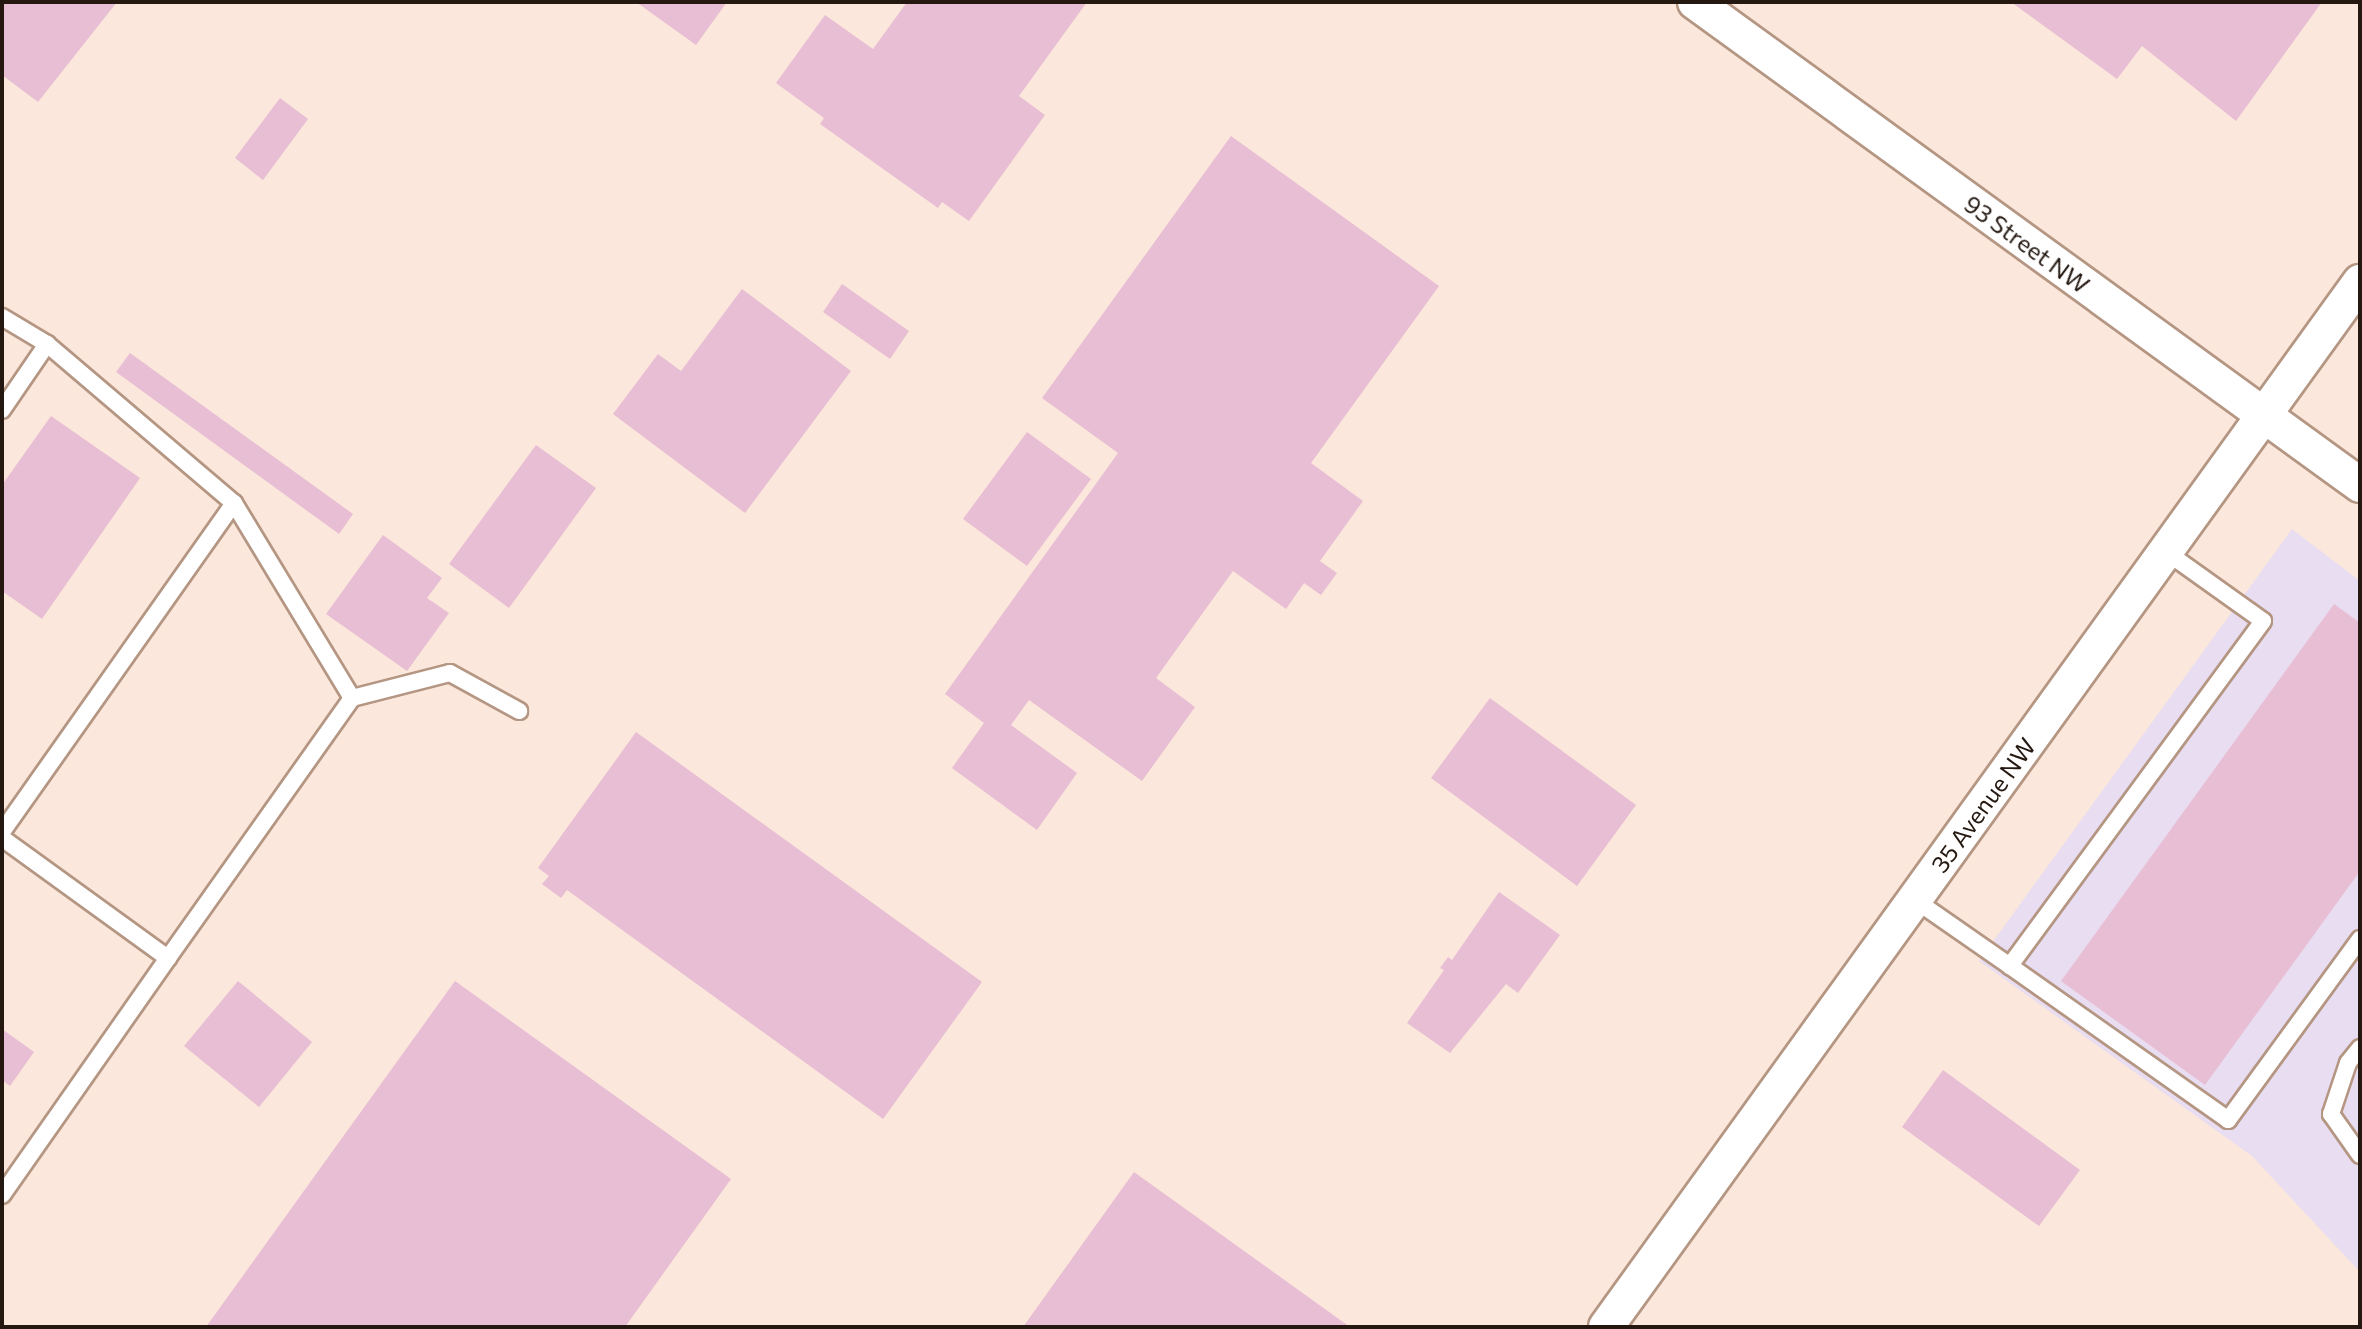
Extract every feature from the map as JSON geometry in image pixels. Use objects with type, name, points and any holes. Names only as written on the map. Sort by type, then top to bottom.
[{"type":"street","name":"93 Street NW","points":[[1695,2],[2360,485]]},
{"type":"street","name":"35 Avenue NW","points":[[1606,1327],[2360,282]]},
{"type":"lane","points":[[2,317],[47,344],[234,503],[352,698]]},
{"type":"lane","points":[[2,410],[47,344]]},
{"type":"lane","points":[[168,958],[2,835],[234,503]]},
{"type":"lane","points":[[2010,966],[2263,621],[2165,551]]},
{"type":"lane","points":[[2,1195],[352,698],[450,673],[519,711]]},
{"type":"lane","points":[[1915,900],[2228,1120],[2360,939]]},
{"type":"lane","points":[[2360,1048],[2348,1063],[2331,1114],[2360,1155]]},
{"type":"shaded area","points":[[2292,529],[2360,581],[2360,1272],[2252,1156],[1979,961]]},
{"type":"building","points":[[2,2],[117,2],[38,102],[2,75]]},
{"type":"building","points":[[636,2],[727,2],[696,45]]},
{"type":"building","points":[[907,2],[1087,2],[1019,96],[1045,115],[969,221],[942,202],[938,208],[820,124],[824,118],[776,83],[825,15],[873,49]]},
{"type":"building","points":[[2011,2],[2322,2],[2236,121],[2142,46],[2117,79]]},
{"type":"building","points":[[280,98],[308,119],[263,180],[235,158]]},
{"type":"building","points":[[1231,136],[1439,286],[1311,463],[1363,501],[1320,561],[1337,573],[1321,595],[1304,583],[1286,609],[1233,571],[1156,678],[1195,707],[1142,781],[1029,700],[1011,725],[1077,773],[1037,830],[952,768],[984,723],[945,694],[1118,453],[1042,398]]},
{"type":"building","points":[[842,284],[909,331],[890,359],[823,312]]},
{"type":"building","points":[[742,289],[851,371],[745,513],[613,414],[658,354],[681,371]]},
{"type":"building","points":[[130,353],[353,514],[339,534],[116,372]]},
{"type":"building","points":[[51,416],[140,478],[42,619],[2,591],[2,485]]},
{"type":"building","points":[[1027,432],[1091,479],[1027,566],[963,519]]},
{"type":"building","points":[[536,445],[596,488],[509,608],[449,564]]},
{"type":"building","points":[[383,535],[442,578],[427,598],[449,613],[407,671],[326,614]]},
{"type":"building","points":[[2334,604],[2360,623],[2360,871],[2205,1085],[2061,981]]},
{"type":"building","points":[[1490,698],[1636,805],[1577,886],[1431,778]]},
{"type":"building","points":[[636,732],[982,982],[883,1119],[567,890],[561,898],[542,884],[549,876],[538,868]]},
{"type":"building","points":[[1499,892],[1560,935],[1518,993],[1506,984],[1450,1053],[1407,1023],[1444,970],[1440,968],[1448,957],[1452,960]]},
{"type":"building","points":[[238,981],[312,1042],[259,1107],[184,1046]]},
{"type":"building","points":[[455,981],[731,1179],[625,1327],[206,1327]]},
{"type":"building","points":[[2,1029],[34,1052],[10,1086],[2,1080]]},
{"type":"building","points":[[1943,1070],[2080,1170],[2039,1226],[1902,1127]]},
{"type":"building","points":[[1134,1172],[1350,1327],[1023,1327]]}]
